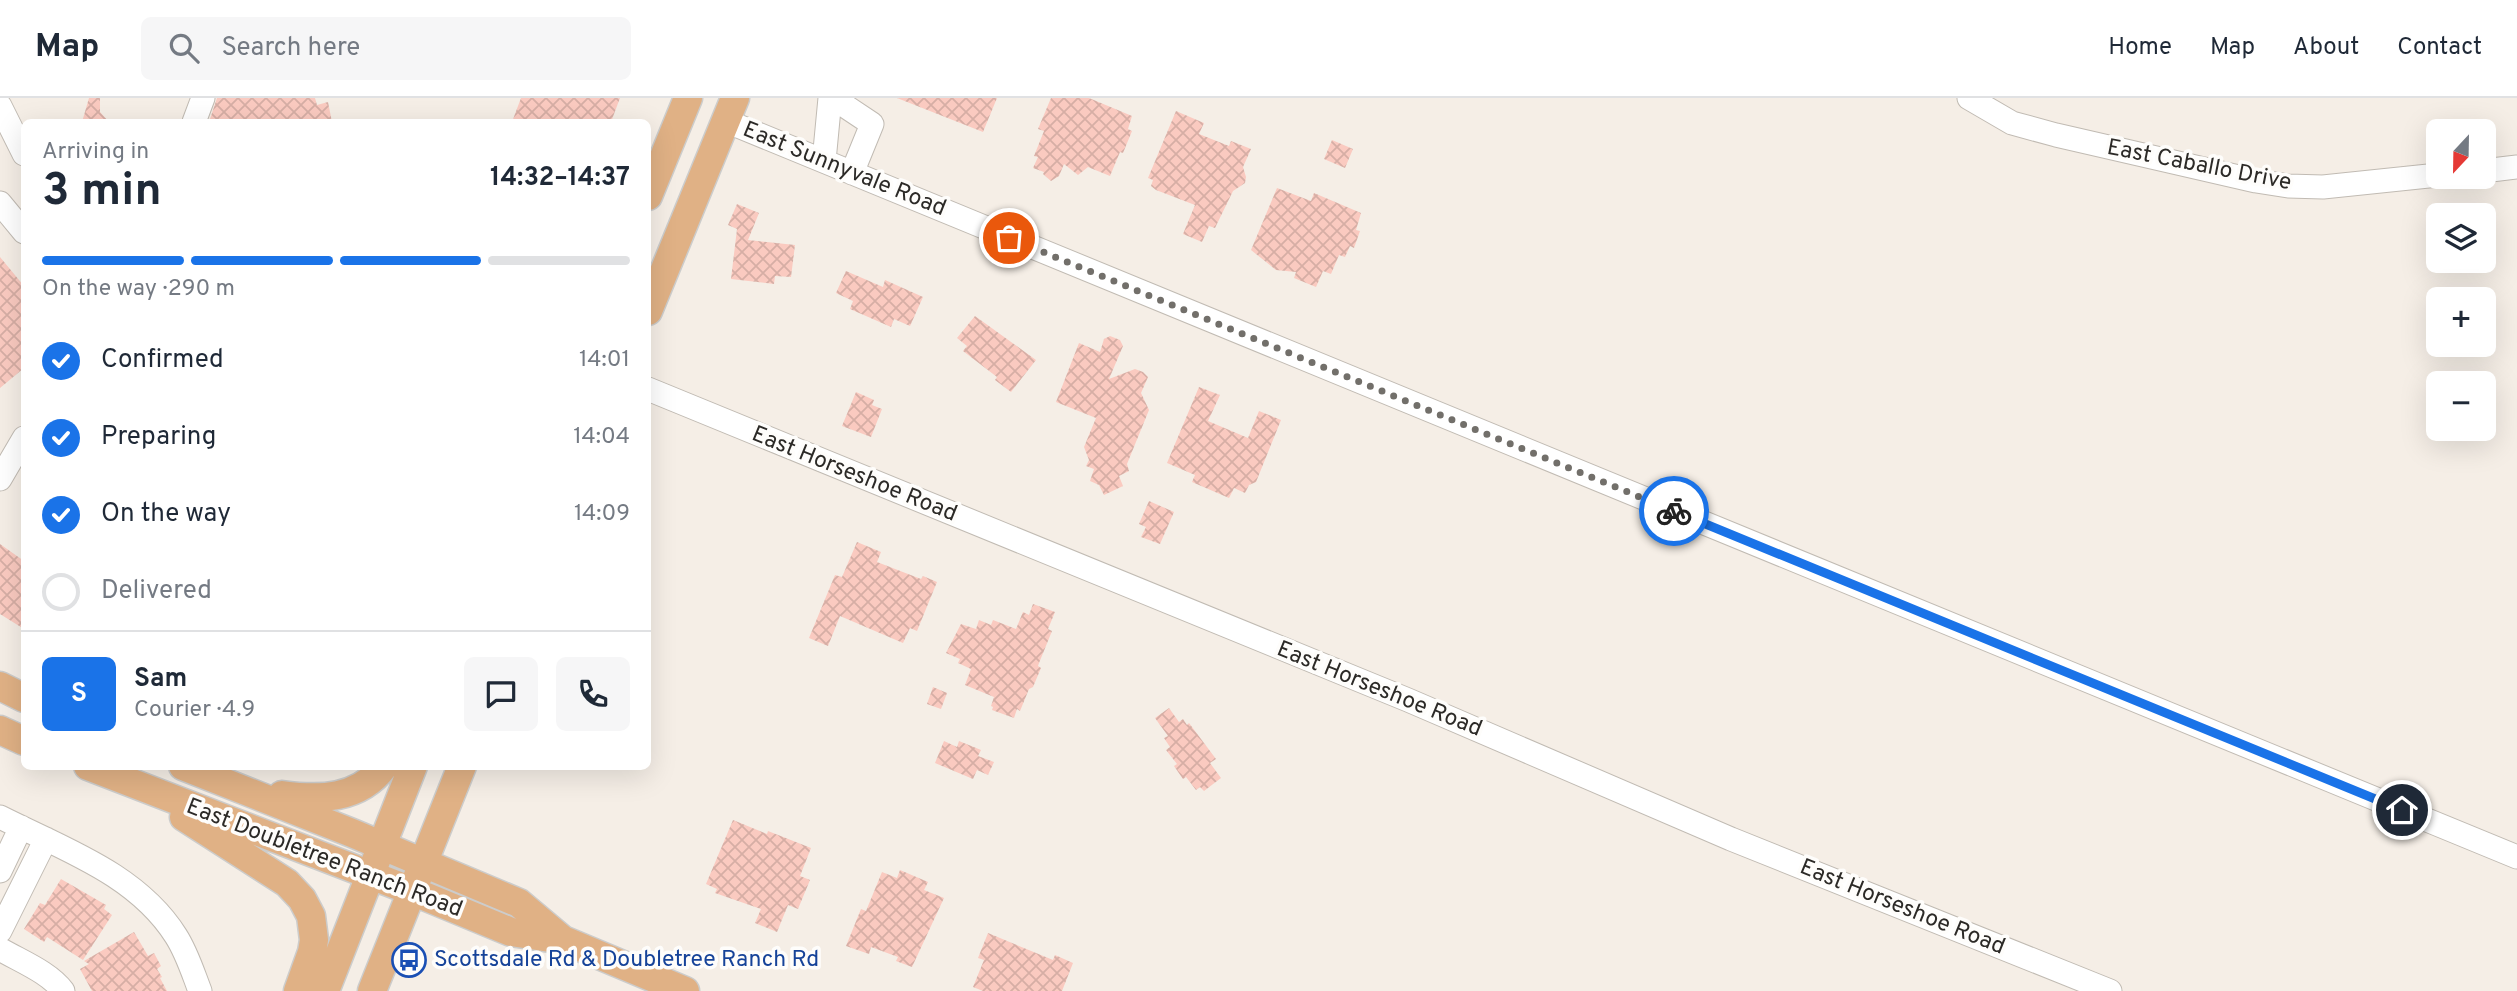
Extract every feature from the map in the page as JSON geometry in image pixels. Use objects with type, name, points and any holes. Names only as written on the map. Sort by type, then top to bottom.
[{"type":"main road","points":[[651,189],[688,98]]},
{"type":"main road","points":[[651,304],[730,110]]},
{"type":"main road","points":[[0,686],[21,696]]},
{"type":"main road","points":[[0,730],[21,740]]},
{"type":"main road","points":[[96,770],[179,814],[295,889],[311,916],[314,940],[298,991]]},
{"type":"main road","name":"East Doubletree Ranch Road","points":[[97,770],[412,891],[511,932],[563,940],[685,991]]},
{"type":"main road","name":"East Doubletree Ranch Road","points":[[193,770],[519,903],[563,940]]},
{"type":"main road","points":[[232,786],[303,798],[326,798],[363,786],[381,770]]},
{"type":"main road","points":[[325,991],[411,770]]},
{"type":"main road","points":[[372,991],[459,770]]},
{"type":"street","points":[[195,119],[203,98]]},
{"type":"street","points":[[824,161],[831,98],[872,124],[852,173]]},
{"type":"street","name":"East Caballo Drive","points":[[1969,98],[2012,123],[2115,150],[2288,186],[2323,187],[2426,176]]},
{"type":"street","points":[[0,106],[21,148]]},
{"type":"street","name":"East Sunnyvale Road","points":[[730,110],[824,161],[852,173],[2517,857]]},
{"type":"street","points":[[2496,169],[2517,167]]},
{"type":"street","points":[[0,203],[21,228]]},
{"type":"street","name":"East Horseshoe Road","points":[[651,391],[1408,700],[1731,839],[2110,991]]},
{"type":"street","points":[[2,472],[21,443]]},
{"type":"street","points":[[0,817],[108,871],[132,887],[153,907],[177,937],[200,991]]},
{"type":"street","points":[[0,871],[21,827]]},
{"type":"street","points":[[0,931],[46,839]]},
{"type":"street","points":[[0,949],[43,974],[63,991]]},
{"type":"building","points":[[89,98],[100,98],[100,112],[106,119],[83,119]]},
{"type":"building","points":[[217,98],[315,98],[317,105],[328,102],[331,119],[210,119]]},
{"type":"building","points":[[521,98],[620,98],[612,119],[513,119]]},
{"type":"building","points":[[897,98],[997,98],[983,132]]},
{"type":"building","points":[[1051,98],[1089,98],[1132,116],[1128,129],[1132,131],[1110,176],[1088,167],[1078,175],[1064,164],[1059,176],[1051,181],[1044,172],[1033,168],[1038,157],[1034,156],[1044,131],[1038,129]]},
{"type":"building","points":[[1176,111],[1204,123],[1199,134],[1229,146],[1231,141],[1251,149],[1243,167],[1245,183],[1233,191],[1215,228],[1209,226],[1202,242],[1183,234],[1195,205],[1156,190],[1151,186],[1153,180],[1148,178]]},
{"type":"building","points":[[1332,140],[1353,149],[1345,168],[1324,159]]},
{"type":"building","points":[[1277,188],[1311,201],[1314,193],[1361,213],[1356,230],[1360,231],[1354,248],[1350,246],[1345,257],[1339,255],[1331,274],[1323,271],[1316,287],[1294,278],[1296,272],[1276,270],[1251,250]]},
{"type":"building","points":[[737,204],[759,213],[748,240],[795,245],[791,277],[775,276],[774,284],[731,279],[737,229],[728,225]]},
{"type":"building","points":[[0,257],[21,282],[21,370],[0,388]]},
{"type":"building","points":[[846,271],[883,287],[885,280],[923,297],[910,326],[894,319],[891,327],[850,309],[853,301],[836,293]]},
{"type":"building","points":[[975,316],[1036,360],[1011,392],[995,380],[997,377],[963,351],[967,346],[957,338]]},
{"type":"building","points":[[1110,336],[1120,340],[1123,346],[1109,379],[1135,369],[1143,372],[1148,377],[1141,393],[1149,410],[1127,464],[1129,471],[1119,476],[1123,486],[1104,495],[1099,485],[1090,481],[1094,469],[1086,466],[1089,460],[1084,447],[1096,418],[1056,402],[1079,343],[1100,352],[1104,339]]},
{"type":"building","points":[[1199,387],[1220,395],[1208,421],[1248,438],[1259,411],[1281,420],[1256,482],[1249,485],[1245,493],[1234,488],[1229,498],[1192,482],[1195,475],[1167,463]]},
{"type":"building","points":[[856,392],[874,400],[872,405],[882,409],[871,437],[842,426]]},
{"type":"building","points":[[1149,501],[1174,512],[1160,544],[1141,537],[1146,527],[1139,524]]},
{"type":"building","points":[[857,542],[881,552],[877,562],[921,579],[923,576],[937,582],[917,631],[910,628],[903,643],[840,616],[828,646],[809,638],[835,575],[842,577]]},
{"type":"building","points":[[0,544],[21,559],[21,627],[0,614]]},
{"type":"building","points":[[1033,604],[1055,612],[1048,629],[1052,631],[1033,687],[1029,689],[1020,711],[1017,709],[1014,718],[992,710],[994,697],[965,685],[971,669],[958,663],[960,659],[946,653],[961,624],[976,629],[979,620],[991,625],[993,620],[1016,629],[1023,612],[1029,615]]},
{"type":"building","points":[[933,687],[947,693],[941,709],[927,704]]},
{"type":"building","points":[[1169,708],[1179,722],[1183,719],[1187,725],[1189,723],[1216,759],[1210,763],[1221,778],[1204,791],[1200,787],[1196,790],[1186,777],[1183,779],[1174,766],[1177,764],[1166,750],[1170,747],[1164,738],[1168,736],[1155,718]]},
{"type":"building","points":[[944,741],[957,747],[959,741],[981,750],[978,756],[994,762],[988,775],[977,770],[973,779],[935,763]]},
{"type":"building","points":[[733,820],[811,848],[800,876],[810,880],[798,909],[788,905],[777,932],[755,923],[761,909],[715,893],[717,889],[706,884]]},
{"type":"building","points":[[900,870],[928,882],[924,890],[944,898],[912,967],[896,961],[898,957],[871,947],[869,954],[846,946],[861,909],[866,911],[882,872],[897,878]]},
{"type":"building","points":[[61,879],[106,905],[104,909],[112,915],[83,960],[47,937],[44,942],[24,929],[40,903],[45,905]]},
{"type":"building","points":[[134,932],[148,956],[154,953],[161,966],[157,969],[162,977],[160,978],[167,991],[92,991],[80,969],[89,964],[84,961]]},
{"type":"building","points":[[988,933],[1053,960],[1055,955],[1073,963],[1062,991],[983,991],[973,987],[984,960],[978,958]]},
{"type":"way so far","points":[[1009,238],[1674,511]]},
{"type":"place","name":"Scottsdale Rd & Doubletree Ranch Rd","points":[[409,960]]},
{"type":"route","points":[[1674,511],[2402,810]]}]
